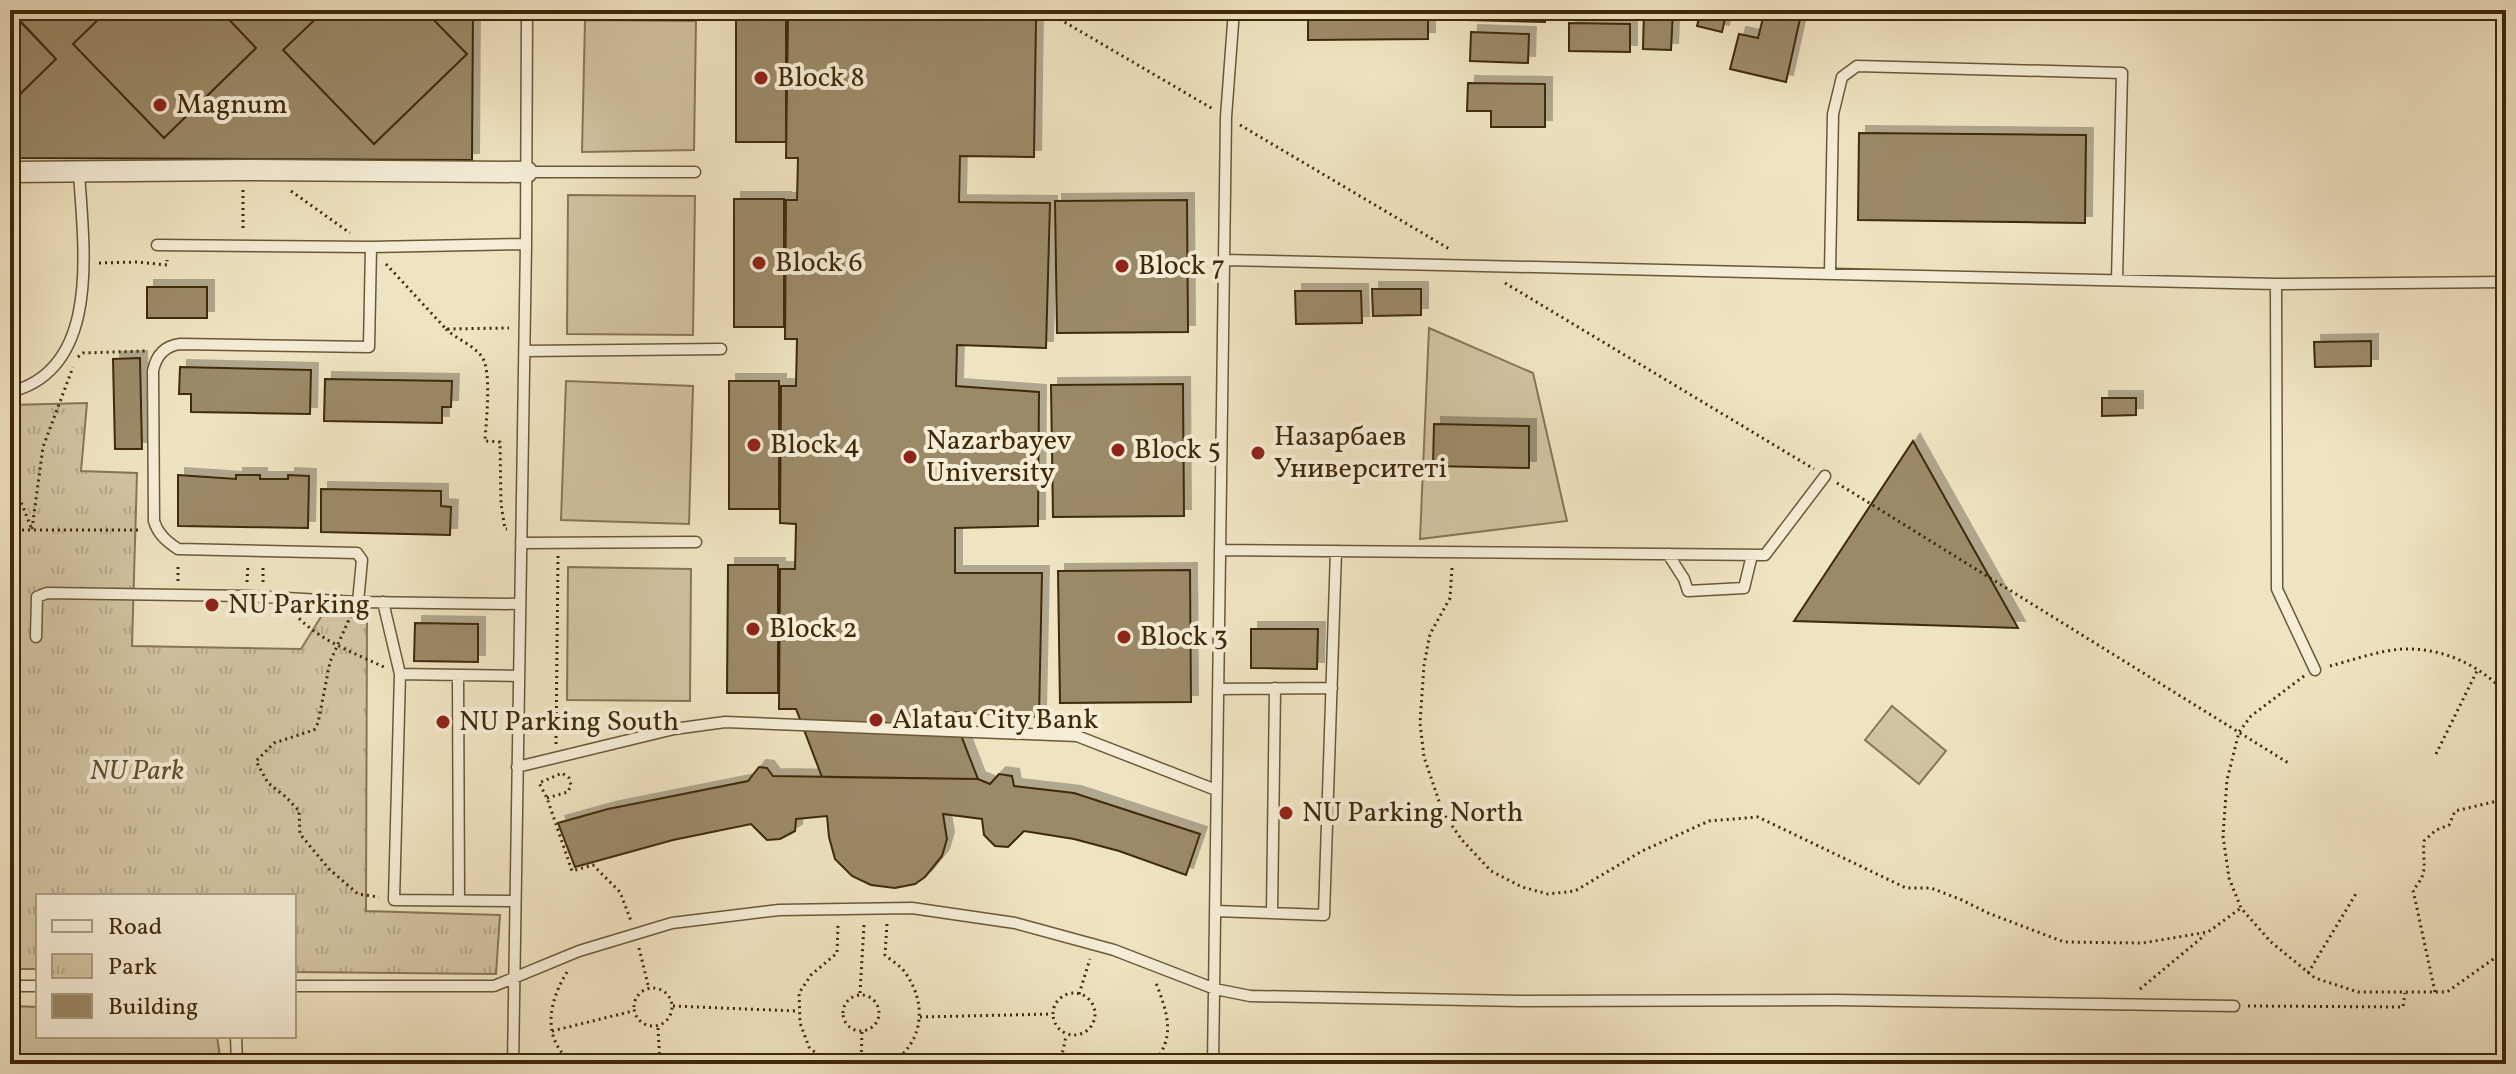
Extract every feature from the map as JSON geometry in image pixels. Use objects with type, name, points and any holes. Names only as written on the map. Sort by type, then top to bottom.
[{"type":"street","points":[[10,172],[527,172]]},
{"type":"lane","points":[[513,1064],[525,351],[527,10]]},
{"type":"lane","points":[[1213,1064],[1223,260],[1226,117],[1234,10]]},
{"type":"lane","points":[[1830,273],[1833,114],[1842,77],[1857,66],[2122,73],[2117,280]]},
{"type":"lane","points":[[10,392],[42,380],[67,349],[78,321],[84,266],[79,172]]},
{"type":"lane","points":[[527,172],[695,172]]},
{"type":"lane","points":[[162,245],[371,247],[526,244]]},
{"type":"lane","points":[[358,602],[362,560],[357,553],[178,549],[157,530],[154,521],[153,371],[155,361],[164,350],[180,344],[369,347],[371,247]]},
{"type":"lane","points":[[1223,260],[2276,284],[2506,282]]},
{"type":"lane","points":[[2276,284],[2277,589],[2315,670]]},
{"type":"lane","points":[[525,351],[721,349]]},
{"type":"lane","points":[[1220,550],[1765,555],[1825,476]]},
{"type":"lane","points":[[521,543],[696,542]]},
{"type":"lane","points":[[1215,911],[1324,915],[1336,551]]},
{"type":"lane","points":[[1668,554],[1688,591],[1744,588],[1752,555]]},
{"type":"lane","points":[[36,637],[37,597],[47,593],[520,604]]},
{"type":"lane","points":[[383,602],[400,674],[394,900],[515,901]]},
{"type":"lane","points":[[400,674],[519,676]]},
{"type":"lane","points":[[458,675],[459,900]]},
{"type":"lane","points":[[1272,913],[1275,688]]},
{"type":"lane","points":[[1218,689],[1332,688]]},
{"type":"lane","points":[[517,767],[674,729],[725,722],[1077,736],[1216,790]]},
{"type":"lane","points":[[296,986],[494,986],[579,951],[672,923],[779,910],[912,908],[1015,923],[1149,963],[1215,989],[1250,996],[2234,1006]]},
{"type":"lane","points":[[10,986],[36,986]]},
{"type":"lane","points":[[236,1038],[237,1064]]},
{"type":"path","points":[[1044,10],[1474,264]]},
{"type":"path","points":[[243,246],[252,170],[371,247],[456,339],[480,353],[485,361],[487,380],[485,441],[500,442],[501,504],[505,529],[521,530]]},
{"type":"path","points":[[84,266],[108,262],[167,265],[162,245]]},
{"type":"path","points":[[1501,280],[2290,764]]},
{"type":"path","points":[[446,329],[525,328]]},
{"type":"path","points":[[32,529],[43,447],[75,359],[83,353],[164,350]]},
{"type":"path","points":[[10,475],[32,529]]},
{"type":"path","points":[[10,530],[157,530]]},
{"type":"path","points":[[554,759],[558,543]]},
{"type":"path","points":[[178,549],[178,595]]},
{"type":"path","points":[[247,596],[248,550]]},
{"type":"path","points":[[263,550],[263,596]]},
{"type":"path","points":[[1453,552],[1450,598],[1430,634],[1424,665],[1420,723],[1424,757],[1443,813],[1462,840],[1491,871],[1522,887],[1548,894],[1575,891],[1642,851],[1709,821],[1758,817],[1906,888],[1931,888],[2064,942],[2143,943],[2208,932]]},
{"type":"path","points":[[281,599],[305,625],[336,645],[400,674]]},
{"type":"path","points":[[358,602],[330,662],[314,730],[274,743],[256,761],[268,783],[299,811],[300,834],[329,869],[358,894],[394,900]]},
{"type":"path","points":[[2506,693],[2492,678],[2453,655],[2404,649],[2315,670],[2251,716],[2239,732],[2227,780],[2223,836],[2229,878],[2241,908],[2271,942],[2315,978],[2358,992],[2447,992],[2506,950]]},
{"type":"path","points":[[2436,754],[2478,669]]},
{"type":"path","points":[[547,798],[568,792],[571,785],[569,778],[562,773],[539,783],[572,871],[593,865],[620,892],[636,935],[649,989]]},
{"type":"path","points":[[2435,992],[2413,890],[2423,879],[2424,841],[2436,830],[2449,825],[2455,811],[2506,799]]},
{"type":"path","points":[[2308,973],[2357,892]]},
{"type":"path","points":[[2122,1004],[2241,908]]},
{"type":"path","points":[[828,1064],[809,1047],[800,1023],[799,993],[811,975],[837,953],[839,909]]},
{"type":"path","points":[[859,994],[865,909]]},
{"type":"path","points":[[887,909],[885,955],[904,970],[921,1009],[915,1036],[903,1056],[890,1064]]},
{"type":"path","points":[[1079,994],[1094,945]]},
{"type":"path","points":[[574,1064],[559,1047],[552,1031],[550,1012],[553,995],[579,951]]},
{"type":"path","points":[[1149,963],[1169,1022],[1167,1040],[1152,1064]]},
{"type":"path","points":[[655,987],[668,993],[673,1006],[669,1019],[658,1027],[644,1026],[634,1016],[633,1002],[642,991],[655,987]]},
{"type":"path","points":[[1074,992],[1079,994],[1088,997],[1095,1010],[1093,1025],[1081,1034],[1066,1035],[1055,1025],[1052,1010],[1059,997],[1074,992]]},
{"type":"path","points":[[2234,1006],[2403,1007],[2405,993]]},
{"type":"path","points":[[859,994],[871,997],[878,1006],[879,1018],[872,1027],[862,1032],[851,1029],[843,1020],[843,1008],[849,999],[859,994]]},
{"type":"path","points":[[673,1006],[799,1011]]},
{"type":"path","points":[[552,1031],[634,1010]]},
{"type":"path","points":[[920,1017],[1053,1014]]},
{"type":"path","points":[[658,1027],[660,1064]]},
{"type":"path","points":[[861,1064],[862,1032]]},
{"type":"path","points":[[1060,1064],[1066,1035]]},
{"type":"green space","points":[[585,20],[696,21],[694,150],[582,152]]},
{"type":"green space","points":[[568,195],[695,196],[693,335],[567,334]]},
{"type":"green space","points":[[1429,328],[1533,373],[1567,521],[1420,539]]},
{"type":"green space","points":[[566,381],[693,386],[689,524],[561,520]]},
{"type":"green space","name":"NU Park","points":[[87,403],[81,471],[137,473],[132,646],[301,649],[322,615],[367,617],[366,911],[500,915],[496,974],[296,972],[296,894],[36,894],[36,969],[10,969],[10,405]]},
{"type":"green space","points":[[568,567],[691,569],[690,701],[567,700]]},
{"type":"green space","points":[[1892,706],[1946,751],[1919,784],[1865,740]]},
{"type":"green space","points":[[10,1006],[36,1007],[36,1038],[217,1038],[221,1064],[10,1064]]},
{"type":"building","points":[[10,10],[108,10],[73,44],[164,138],[256,48],[220,10],[325,10],[283,50],[374,144],[467,54],[424,10],[473,10],[472,160],[10,158],[10,104],[56,59]]},
{"type":"building","points":[[108,10],[220,10],[256,48],[164,138],[73,44]]},
{"type":"building","points":[[325,10],[424,10],[467,54],[374,144],[283,50]]},
{"type":"building","name":"Nazarbayev University","points":[[810,10],[965,10],[1036,19],[1034,157],[960,156],[959,202],[1050,203],[1046,348],[957,345],[956,386],[1039,392],[1038,526],[955,528],[955,573],[1042,573],[1039,717],[952,712],[978,779],[822,777],[796,709],[779,709],[780,569],[795,569],[796,524],[780,523],[781,386],[796,386],[797,339],[785,339],[786,200],[797,200],[798,158],[786,158],[788,16],[810,17]]},
{"type":"building","points":[[1308,10],[1428,10],[1428,39],[1308,40]]},
{"type":"building","points":[[1468,10],[1546,10],[1545,22],[1467,20]]},
{"type":"building","points":[[1644,10],[1673,10],[1671,50],[1643,49]]},
{"type":"building","points":[[1701,10],[1727,10],[1722,32],[1697,26]]},
{"type":"building","points":[[1765,10],[1802,10],[1786,82],[1730,69],[1739,34],[1758,38]]},
{"type":"building","points":[[10,11],[56,59],[10,104]]},
{"type":"building","name":"Block 8","points":[[736,14],[786,14],[786,142],[736,142]]},
{"type":"building","points":[[1569,23],[1630,24],[1630,52],[1569,51]]},
{"type":"building","points":[[1471,32],[1529,34],[1528,63],[1470,61]]},
{"type":"building","points":[[1468,83],[1545,84],[1545,127],[1491,127],[1491,111],[1467,111]]},
{"type":"building","points":[[1859,133],[2086,135],[2085,223],[1858,220]]},
{"type":"building","name":"Block 6","points":[[734,199],[784,199],[784,327],[734,327]]},
{"type":"building","name":"Block 7","points":[[1187,200],[1188,332],[1057,333],[1055,201]]},
{"type":"building","points":[[147,287],[207,287],[207,318],[147,318]]},
{"type":"building","points":[[1372,289],[1421,289],[1421,315],[1373,316]]},
{"type":"building","points":[[1295,291],[1361,291],[1362,323],[1296,324]]},
{"type":"building","points":[[2371,341],[2371,366],[2315,367],[2314,342]]},
{"type":"building","points":[[140,358],[142,449],[115,449],[113,359]]},
{"type":"building","points":[[180,367],[311,370],[310,414],[191,412],[191,394],[179,394]]},
{"type":"building","points":[[325,379],[452,381],[451,407],[442,407],[442,423],[324,421]]},
{"type":"building","name":"Block 4","points":[[729,381],[779,381],[779,509],[729,509]]},
{"type":"building","name":"Block 5","points":[[1183,384],[1184,516],[1053,517],[1051,385]]},
{"type":"building","points":[[2102,398],[2136,398],[2136,415],[2102,416]]},
{"type":"building","points":[[1434,424],[1529,426],[1529,468],[1433,466]]},
{"type":"building","points":[[1913,441],[2018,628],[1794,621]]},
{"type":"building","points":[[178,475],[236,479],[236,475],[260,475],[260,479],[309,476],[308,528],[178,526]]},
{"type":"building","points":[[321,489],[441,491],[441,506],[451,507],[450,535],[321,532]]},
{"type":"building","name":"Block 2","points":[[728,565],[778,565],[778,693],[727,693]]},
{"type":"building","name":"Block 3","points":[[1190,570],[1191,702],[1060,703],[1058,571]]},
{"type":"building","points":[[415,623],[478,624],[478,662],[414,661]]},
{"type":"building","points":[[1251,629],[1318,629],[1317,669],[1251,668]]},
{"type":"building","points":[[759,767],[767,768],[773,776],[978,779],[990,784],[999,774],[1012,776],[1014,786],[1074,793],[1200,834],[1186,875],[1119,851],[1074,839],[1024,831],[1008,847],[995,846],[984,835],[982,819],[943,814],[947,839],[942,856],[915,884],[895,888],[871,885],[852,876],[835,859],[827,816],[796,819],[795,831],[780,839],[767,840],[751,824],[673,840],[575,867],[558,823],[608,809],[748,781]]},
{"type":"place","name":"Block 8","points":[[761,78]]},
{"type":"place","name":"Magnum","points":[[160,105]]},
{"type":"place","name":"Block 6","points":[[759,263]]},
{"type":"place","name":"Block 7","points":[[1122,266]]},
{"type":"place","name":"Block 4","points":[[754,445]]},
{"type":"place","name":"Block 5","points":[[1118,450]]},
{"type":"place","name":"Назарбаев Университеті","points":[[1258,453]]},
{"type":"place","name":"Nazarbayev University","points":[[910,457]]},
{"type":"place","name":"NU Parking","points":[[212,605]]},
{"type":"place","name":"Block 2","points":[[753,629]]},
{"type":"place","name":"Block 3","points":[[1124,637]]},
{"type":"place","name":"Alatau City Bank","points":[[876,720]]},
{"type":"place","name":"NU Parking South","points":[[443,722]]},
{"type":"place","name":"NU Parking North","points":[[1286,813]]}]
